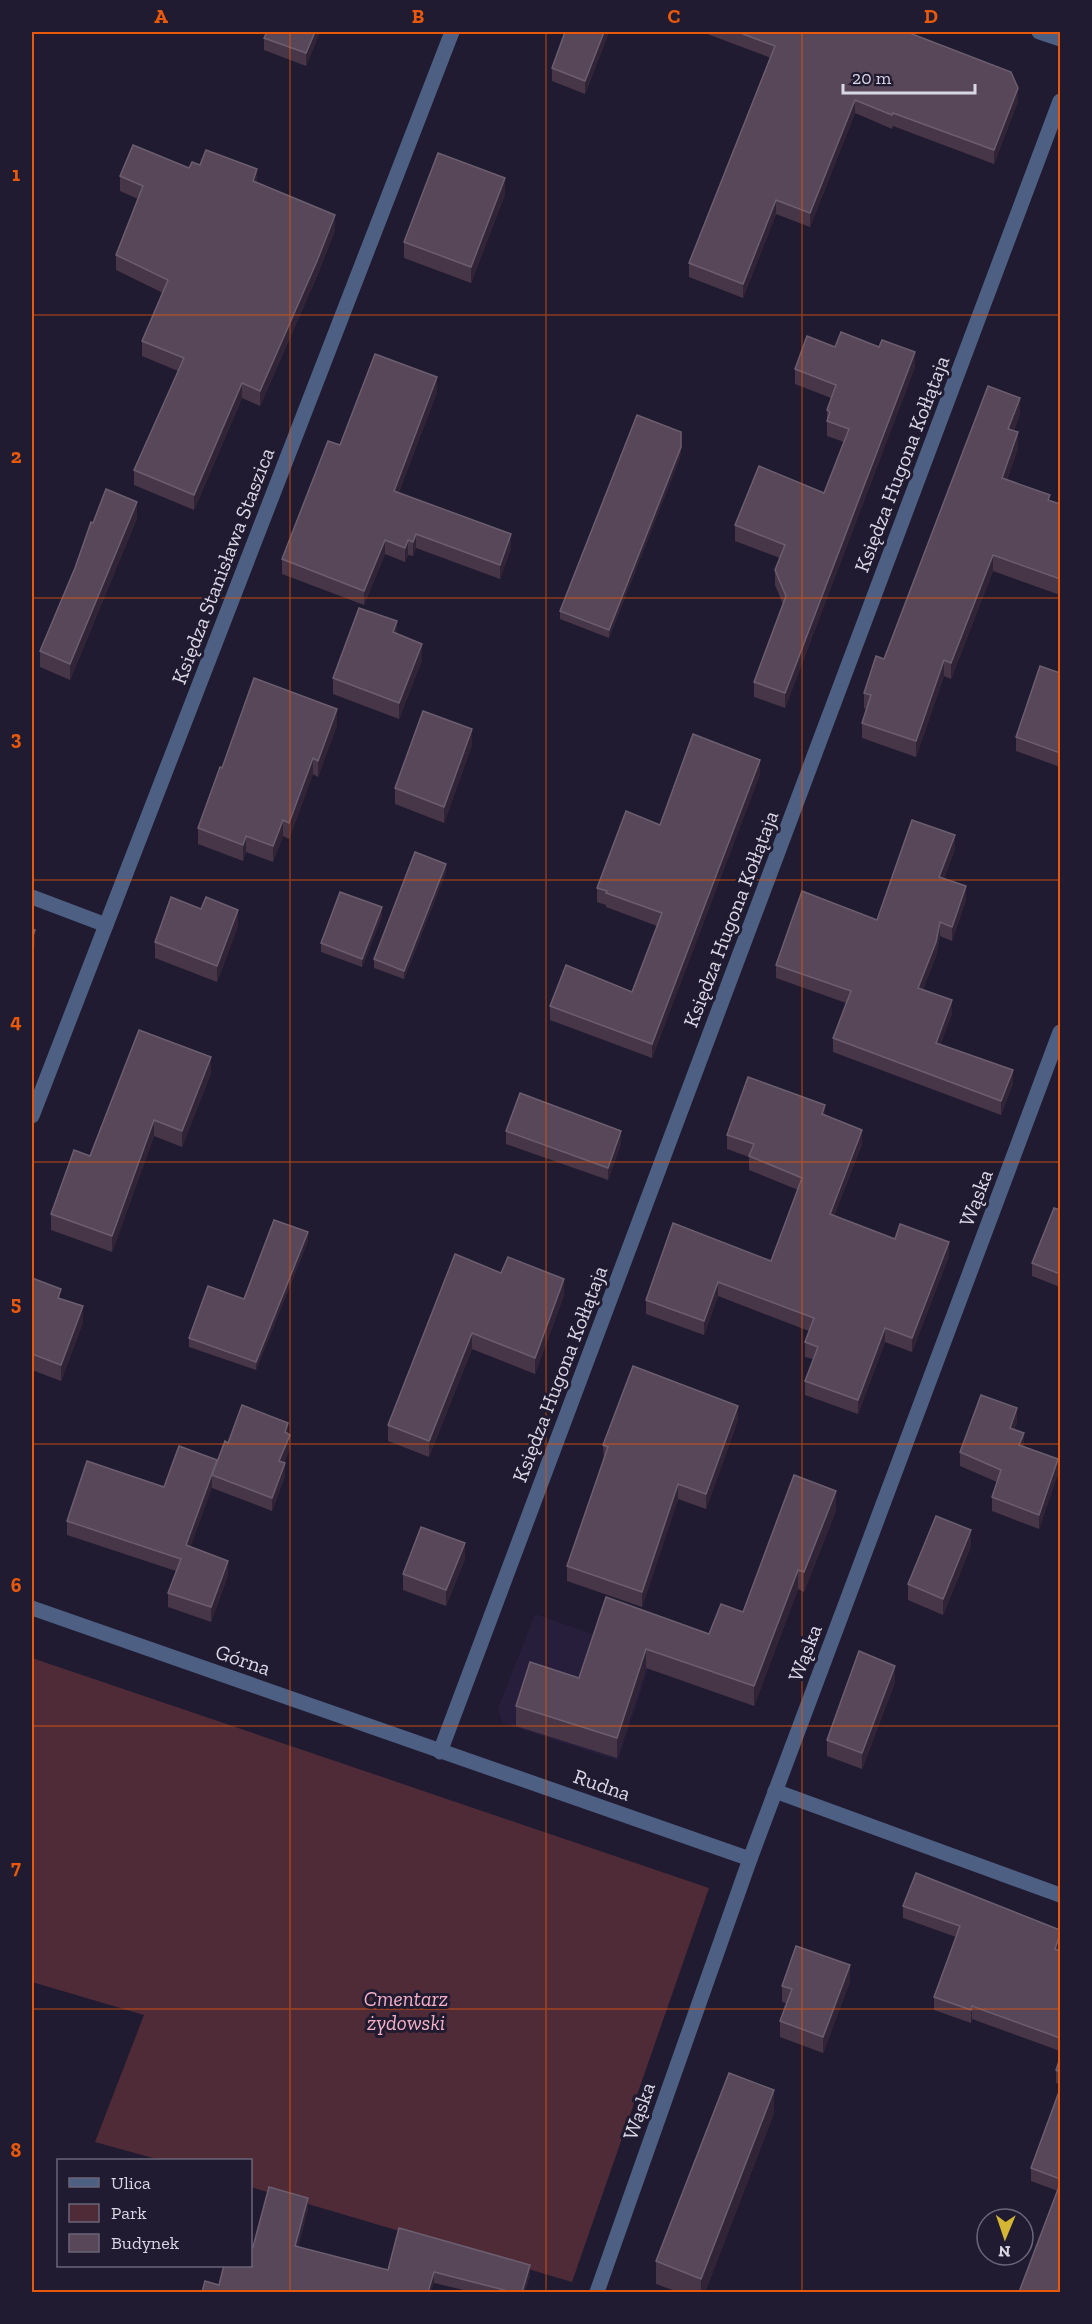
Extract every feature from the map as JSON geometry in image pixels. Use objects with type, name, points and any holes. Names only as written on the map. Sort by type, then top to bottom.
[{"type":"street","name":"Księdza Stanisława Staszica","points":[[32,1116],[452,32]]},
{"type":"street","points":[[1039,32],[1060,39]]},
{"type":"street","name":"Księdza Hugona Kołłątaja","points":[[440,1752],[1060,100]]},
{"type":"street","points":[[32,897],[106,925]]},
{"type":"street","name":"Wąska","points":[[597,2292],[750,1859],[1060,1032]]},
{"type":"street","name":"Górna","points":[[32,1608],[440,1752]]},
{"type":"street","name":"Rudna","points":[[440,1752],[750,1859]]},
{"type":"street","points":[[775,1791],[1060,1895]]},
{"type":"shaded area","points":[[535,1614],[653,1655],[618,1761],[502,1723],[498,1708]]},
{"type":"green space","name":"Cmentarz żydowski","points":[[32,1658],[709,1888],[572,2282],[252,2187],[252,2159],[156,2159],[95,2142],[144,2015],[32,1982]]},
{"type":"building","points":[[267,32],[315,32],[306,53],[264,38]]},
{"type":"building","points":[[565,32],[604,32],[585,81],[552,68]]},
{"type":"building","points":[[738,32],[907,32],[1011,72],[1018,88],[994,150],[855,100],[810,213],[776,200],[743,284],[689,263],[775,46]]},
{"type":"building","points":[[133,145],[189,168],[192,162],[200,165],[206,150],[257,169],[253,181],[335,215],[260,391],[242,383],[194,495],[134,470],[184,358],[142,341],[168,280],[116,255],[143,186],[120,176]]},
{"type":"building","points":[[438,153],[505,178],[471,267],[404,242]]},
{"type":"building","points":[[841,332],[879,347],[882,340],[915,352],[785,693],[754,682],[786,596],[775,570],[785,545],[735,525],[759,466],[824,493],[849,429],[827,421],[830,412],[827,410],[836,385],[795,369],[807,336],[835,347]]},
{"type":"building","points":[[375,354],[437,377],[394,491],[511,534],[500,565],[416,534],[413,542],[408,540],[405,548],[385,540],[364,591],[282,559],[328,441],[340,445]]},
{"type":"building","points":[[988,386],[1020,398],[1008,429],[1018,432],[1002,478],[1050,495],[1048,500],[1060,504],[1060,579],[993,555],[951,663],[944,660],[916,741],[862,723],[871,695],[864,693],[876,656],[884,659]]},
{"type":"building","points":[[637,415],[681,432],[681,447],[609,630],[560,611]]},
{"type":"building","points":[[106,489],[137,502],[70,664],[40,651]]},
{"type":"building","points":[[359,608],[397,621],[393,632],[422,644],[399,703],[333,678]]},
{"type":"building","points":[[1040,666],[1060,673],[1060,753],[1016,737]]},
{"type":"building","points":[[254,678],[337,709],[318,761],[313,758],[289,823],[283,820],[273,846],[246,836],[243,845],[198,828]]},
{"type":"building","points":[[423,711],[472,729],[444,807],[395,788]]},
{"type":"building","points":[[693,734],[760,760],[652,1044],[550,1006],[566,965],[632,992],[662,913],[597,888],[626,811],[660,825]]},
{"type":"building","points":[[912,820],[955,835],[939,877],[966,886],[952,927],[940,922],[936,942],[918,988],[952,1000],[936,1043],[1013,1070],[1001,1101],[833,1038],[851,991],[776,965],[802,891],[877,920]]},
{"type":"building","points":[[415,852],[446,864],[404,971],[374,959]]},
{"type":"building","points":[[340,892],[382,907],[362,959],[321,943]]},
{"type":"building","points":[[171,897],[201,909],[206,897],[238,910],[217,966],[155,942]]},
{"type":"building","points":[[139,1030],[211,1057],[182,1131],[154,1120],[112,1236],[51,1214],[74,1150],[90,1156]]},
{"type":"building","points":[[748,1077],[825,1105],[822,1114],[862,1130],[830,1214],[895,1239],[900,1224],[949,1242],[912,1338],[885,1328],[858,1400],[805,1381],[818,1347],[805,1342],[814,1318],[718,1282],[704,1321],[646,1300],[673,1223],[771,1261],[802,1178],[749,1156],[754,1144],[727,1135]]},
{"type":"building","points":[[520,1093],[621,1131],[608,1168],[506,1131]]},
{"type":"building","points":[[1054,1208],[1060,1210],[1060,1274],[1032,1263]]},
{"type":"building","points":[[274,1220],[308,1232],[256,1362],[189,1338],[208,1286],[244,1299]]},
{"type":"building","points":[[455,1254],[501,1273],[508,1257],[564,1279],[535,1358],[472,1333],[429,1441],[388,1425]]},
{"type":"building","points":[[32,1278],[61,1289],[58,1298],[83,1306],[61,1365],[32,1354]]},
{"type":"building","points":[[633,1366],[738,1406],[706,1494],[678,1484],[642,1592],[567,1566],[608,1447],[603,1445]]},
{"type":"building","points":[[981,1395],[1017,1408],[1010,1428],[1024,1433],[1019,1445],[1058,1459],[1039,1515],[992,1497],[1001,1470],[960,1452]]},
{"type":"building","points":[[242,1405],[288,1423],[285,1432],[290,1435],[279,1461],[285,1463],[272,1498],[212,1475],[225,1441],[228,1443]]},
{"type":"building","points":[[179,1446],[217,1460],[186,1545],[228,1561],[211,1607],[168,1593],[181,1559],[67,1521],[87,1461],[164,1487]]},
{"type":"building","points":[[794,1475],[836,1491],[804,1572],[798,1570],[754,1686],[646,1649],[617,1738],[516,1706],[530,1662],[579,1678],[606,1597],[709,1634],[721,1604],[743,1612]]},
{"type":"building","points":[[936,1516],[971,1530],[943,1599],[908,1584]]},
{"type":"building","points":[[421,1527],[465,1543],[446,1590],[403,1574]]},
{"type":"building","points":[[859,1651],[895,1666],[862,1753],[827,1740]]},
{"type":"building","points":[[916,1873],[1060,1930],[1055,1949],[1060,1951],[1060,2038],[972,2006],[971,2010],[934,1997],[960,1926],[903,1906]]},
{"type":"building","points":[[796,1946],[850,1965],[823,2037],[780,2021],[792,1989],[782,1986]]},
{"type":"building","points":[[1060,2058],[1060,2072],[1056,2070]]},
{"type":"building","points":[[729,2073],[774,2090],[701,2279],[656,2261]]},
{"type":"building","points":[[1060,2089],[1060,2179],[1031,2168]]},
{"type":"building","points":[[1060,2184],[1060,2292],[1019,2292],[1028,2267],[1035,2267],[1035,2250]]},
{"type":"building","points":[[269,2187],[308,2198],[295,2246],[388,2270],[399,2228],[530,2265],[522,2292],[512,2292],[434,2272],[428,2292],[202,2292],[205,2281],[219,2285],[224,2267],[252,2267],[253,2247]]}]
